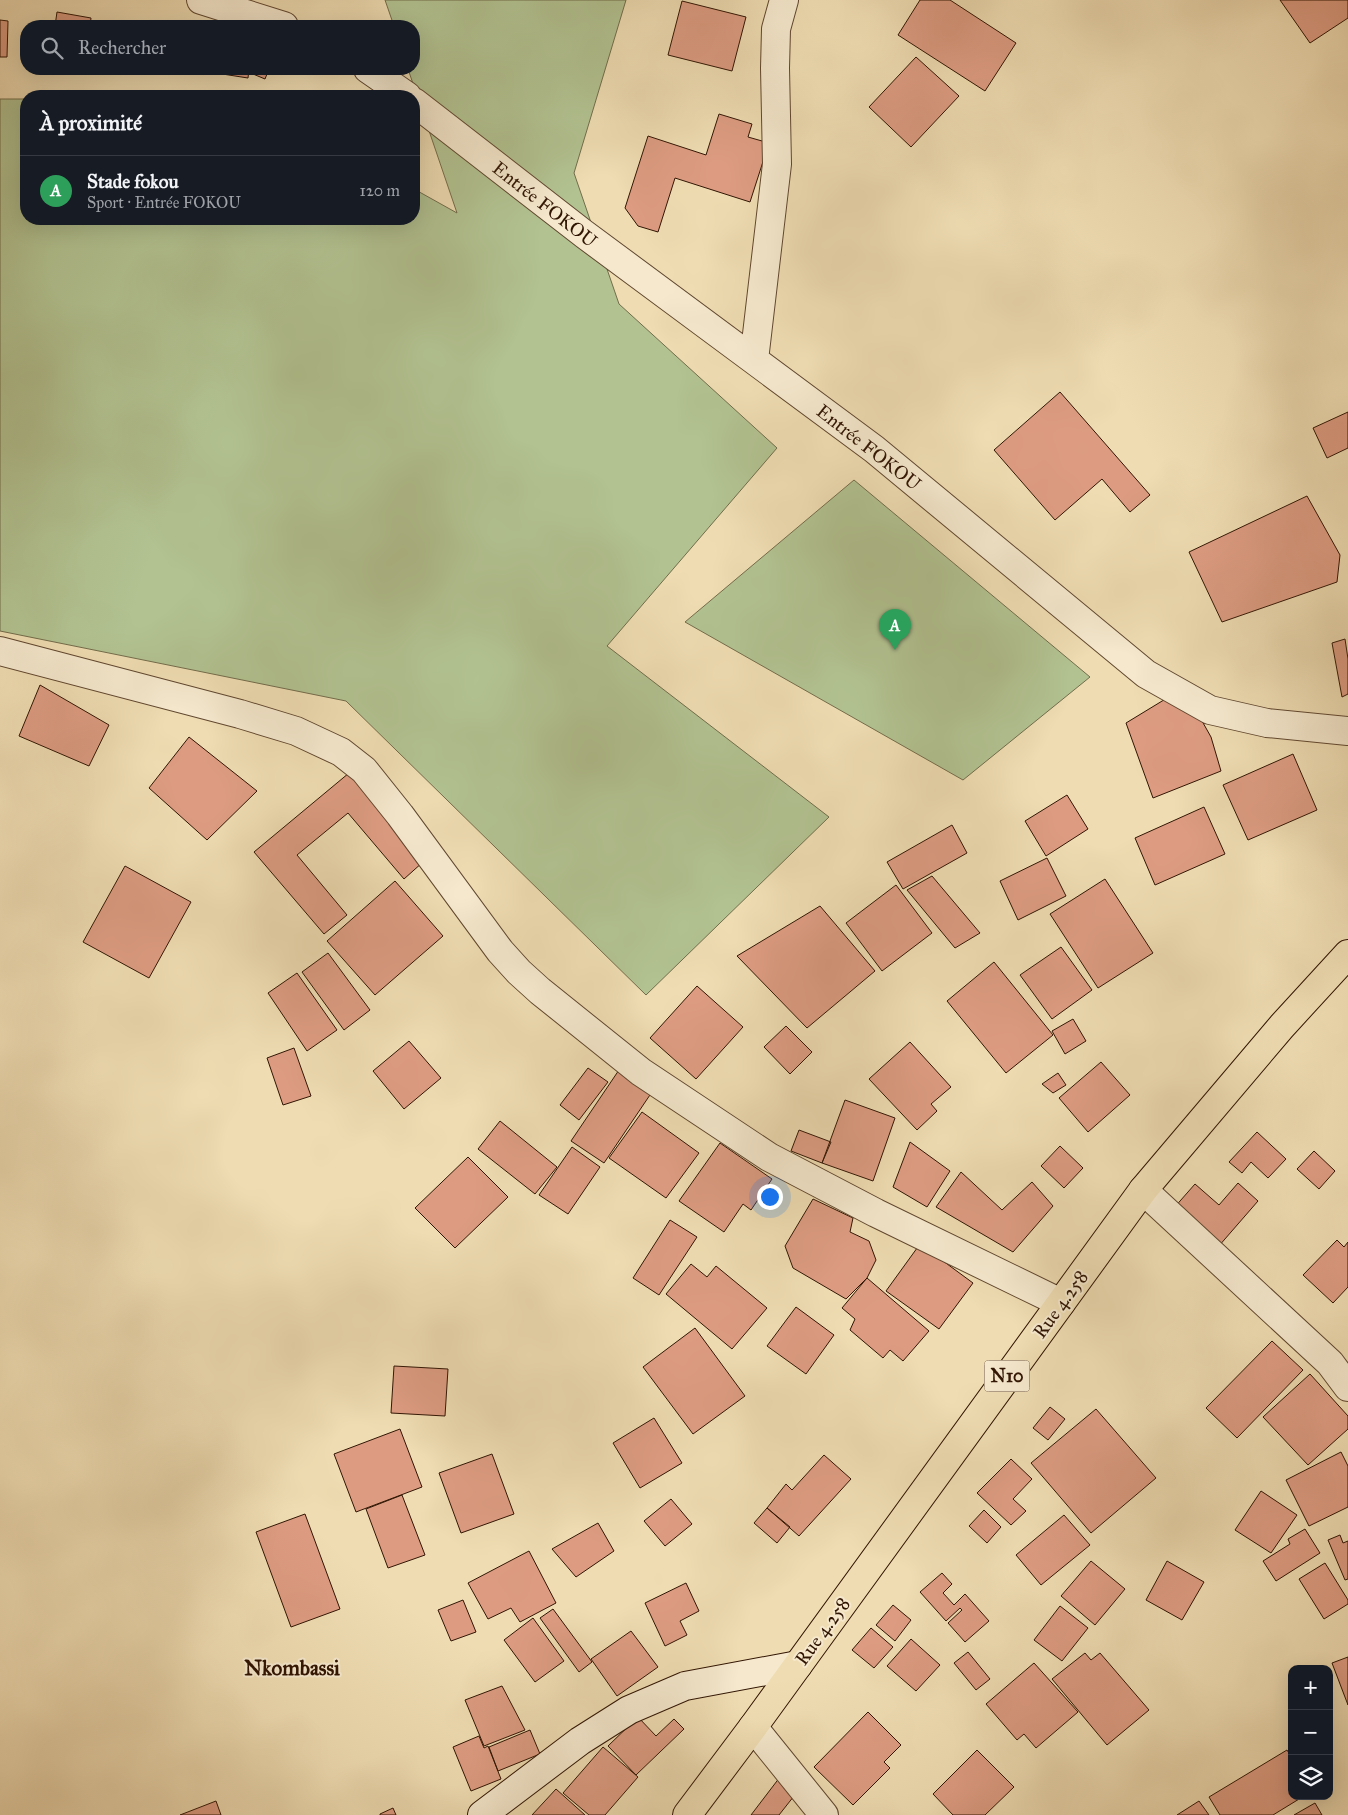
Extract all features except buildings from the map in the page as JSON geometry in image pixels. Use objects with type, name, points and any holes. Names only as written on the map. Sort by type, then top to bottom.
[{"type":"highway","name":"Rue 4.258","points":[[687,1815],[1143,1190],[1282,1026],[1348,954]]},
{"type":"street","points":[[201,0],[265,20]]},
{"type":"street","points":[[754,360],[777,164],[776,29],[784,0]]},
{"type":"street","points":[[377,75],[398,90]]},
{"type":"street","name":"Entrée FOKOU","points":[[420,107],[584,234],[874,449],[1146,674],[1210,710],[1267,723],[1348,731]]},
{"type":"street","points":[[0,651],[249,717],[296,731],[341,752],[364,770],[400,815],[500,951],[519,972],[642,1072],[769,1157],[876,1213],[1061,1303]]},
{"type":"street","points":[[1143,1190],[1330,1363],[1348,1387]]},
{"type":"street","points":[[482,1815],[580,1741],[629,1710],[685,1686],[798,1665]]},
{"type":"street","points":[[753,1727],[824,1815]]},
{"type":"green space","points":[[385,0],[626,0],[574,173],[619,304],[777,448],[607,646],[829,817],[646,995],[346,701],[0,631],[0,99],[20,99],[20,225],[420,225],[420,192],[457,213],[420,104],[420,90],[415,90],[410,75],[420,75],[420,20],[392,20]]},
{"type":"green space","points":[[854,480],[1090,677],[963,780],[685,622]]},
{"type":"place","name":"Stade fokou","points":[[895,650]]},
{"type":"district","name":"Nkombassi","points":[[292,1668]]}]
